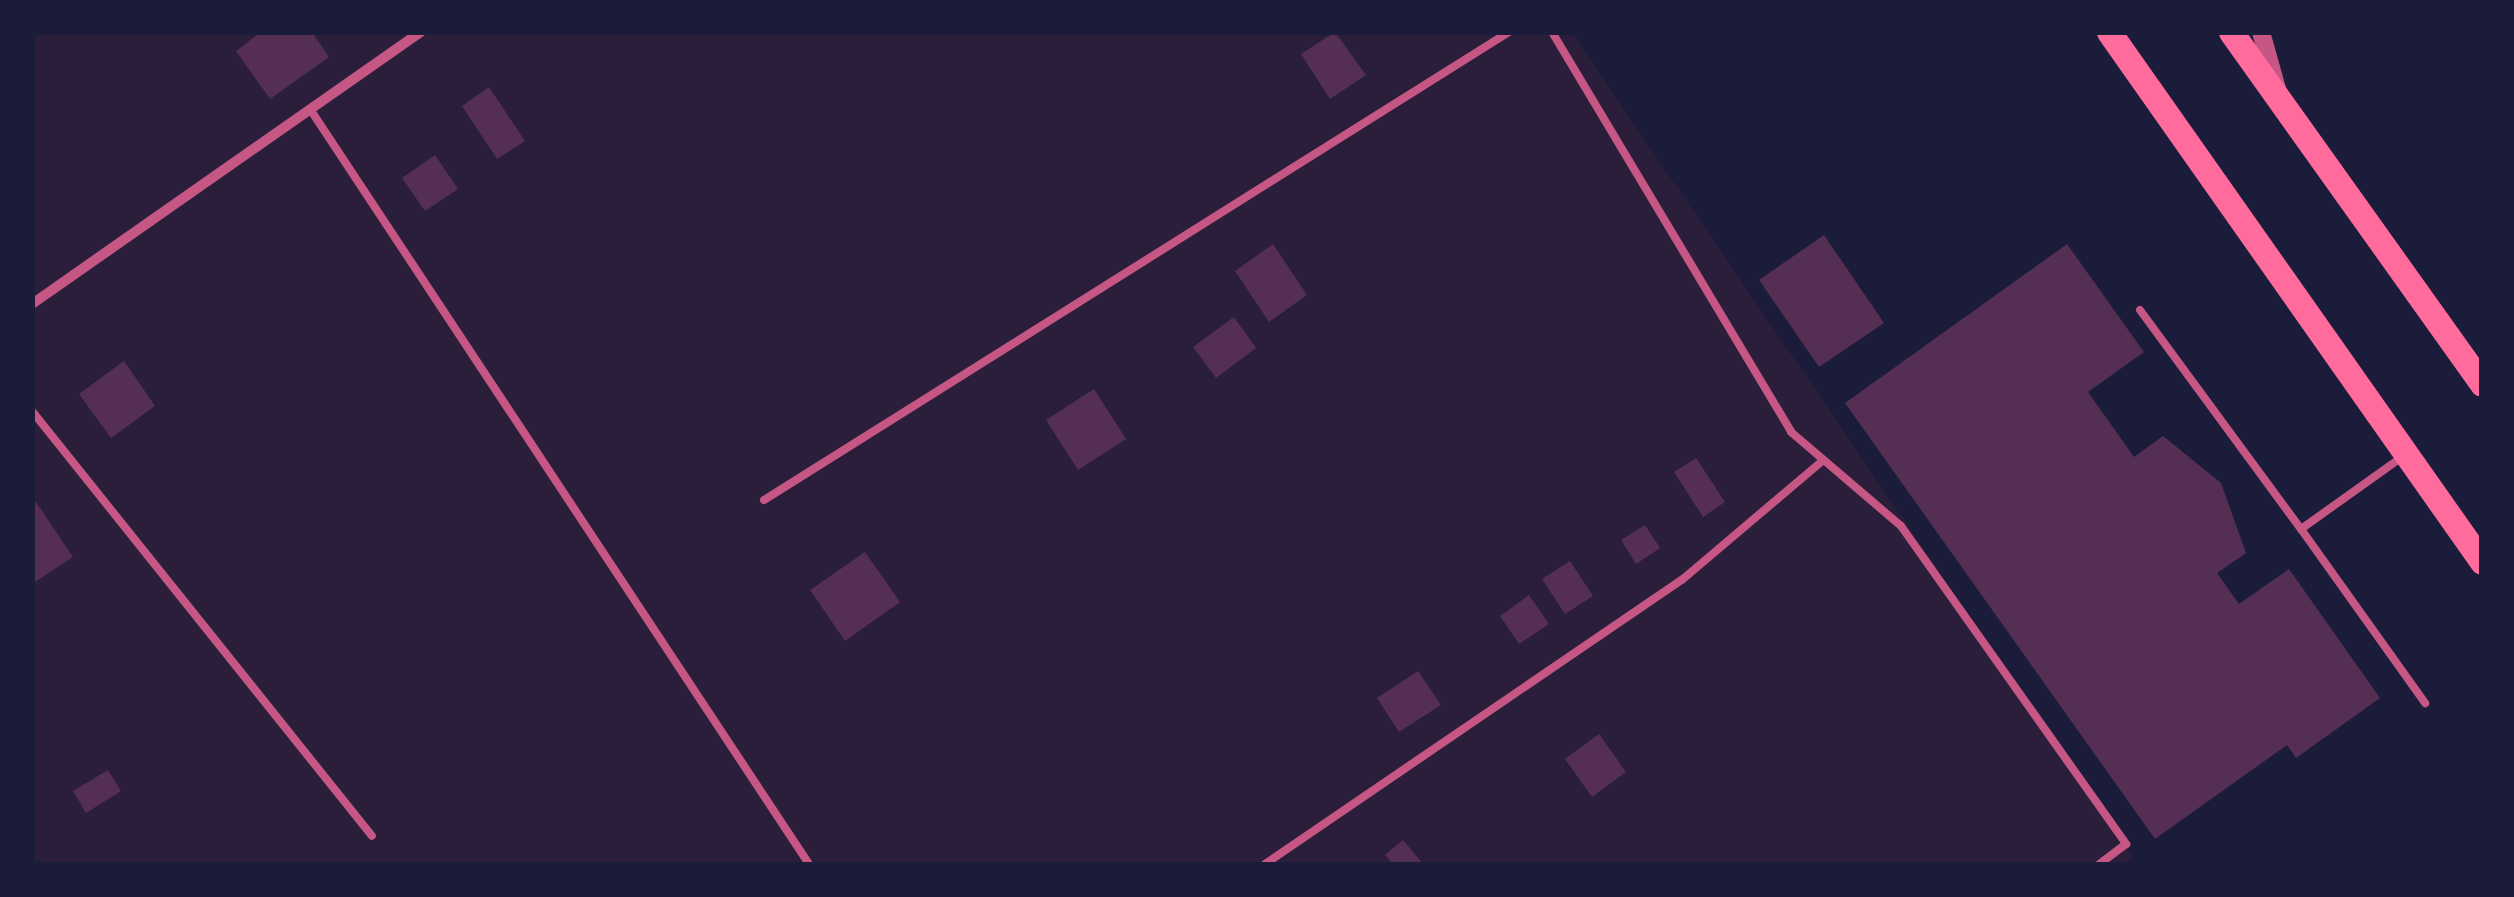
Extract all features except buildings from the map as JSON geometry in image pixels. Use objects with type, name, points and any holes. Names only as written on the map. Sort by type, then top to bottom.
[{"type":"main road","points":[[2109,32],[2482,562]]},
{"type":"main road","points":[[2231,32],[2482,384]]},
{"type":"street","points":[[32,304],[421,32]]},
{"type":"street","points":[[2260,32],[2283,109]]},
{"type":"lane","points":[[764,500],[1509,32]]},
{"type":"lane","points":[[1552,32],[1791,432],[1821,462],[1901,526],[1997,655],[2126,844],[2098,864]]},
{"type":"lane","points":[[310,109],[809,864]]},
{"type":"lane","points":[[2140,310],[2426,704]]},
{"type":"lane","points":[[32,412],[372,836]]},
{"type":"lane","points":[[2301,529],[2406,454]]},
{"type":"lane","points":[[1264,864],[1684,578],[1821,462]]},
{"type":"shaded area","points":[[32,33],[1572,33],[2134,857],[2124,864],[33,864]]}]
